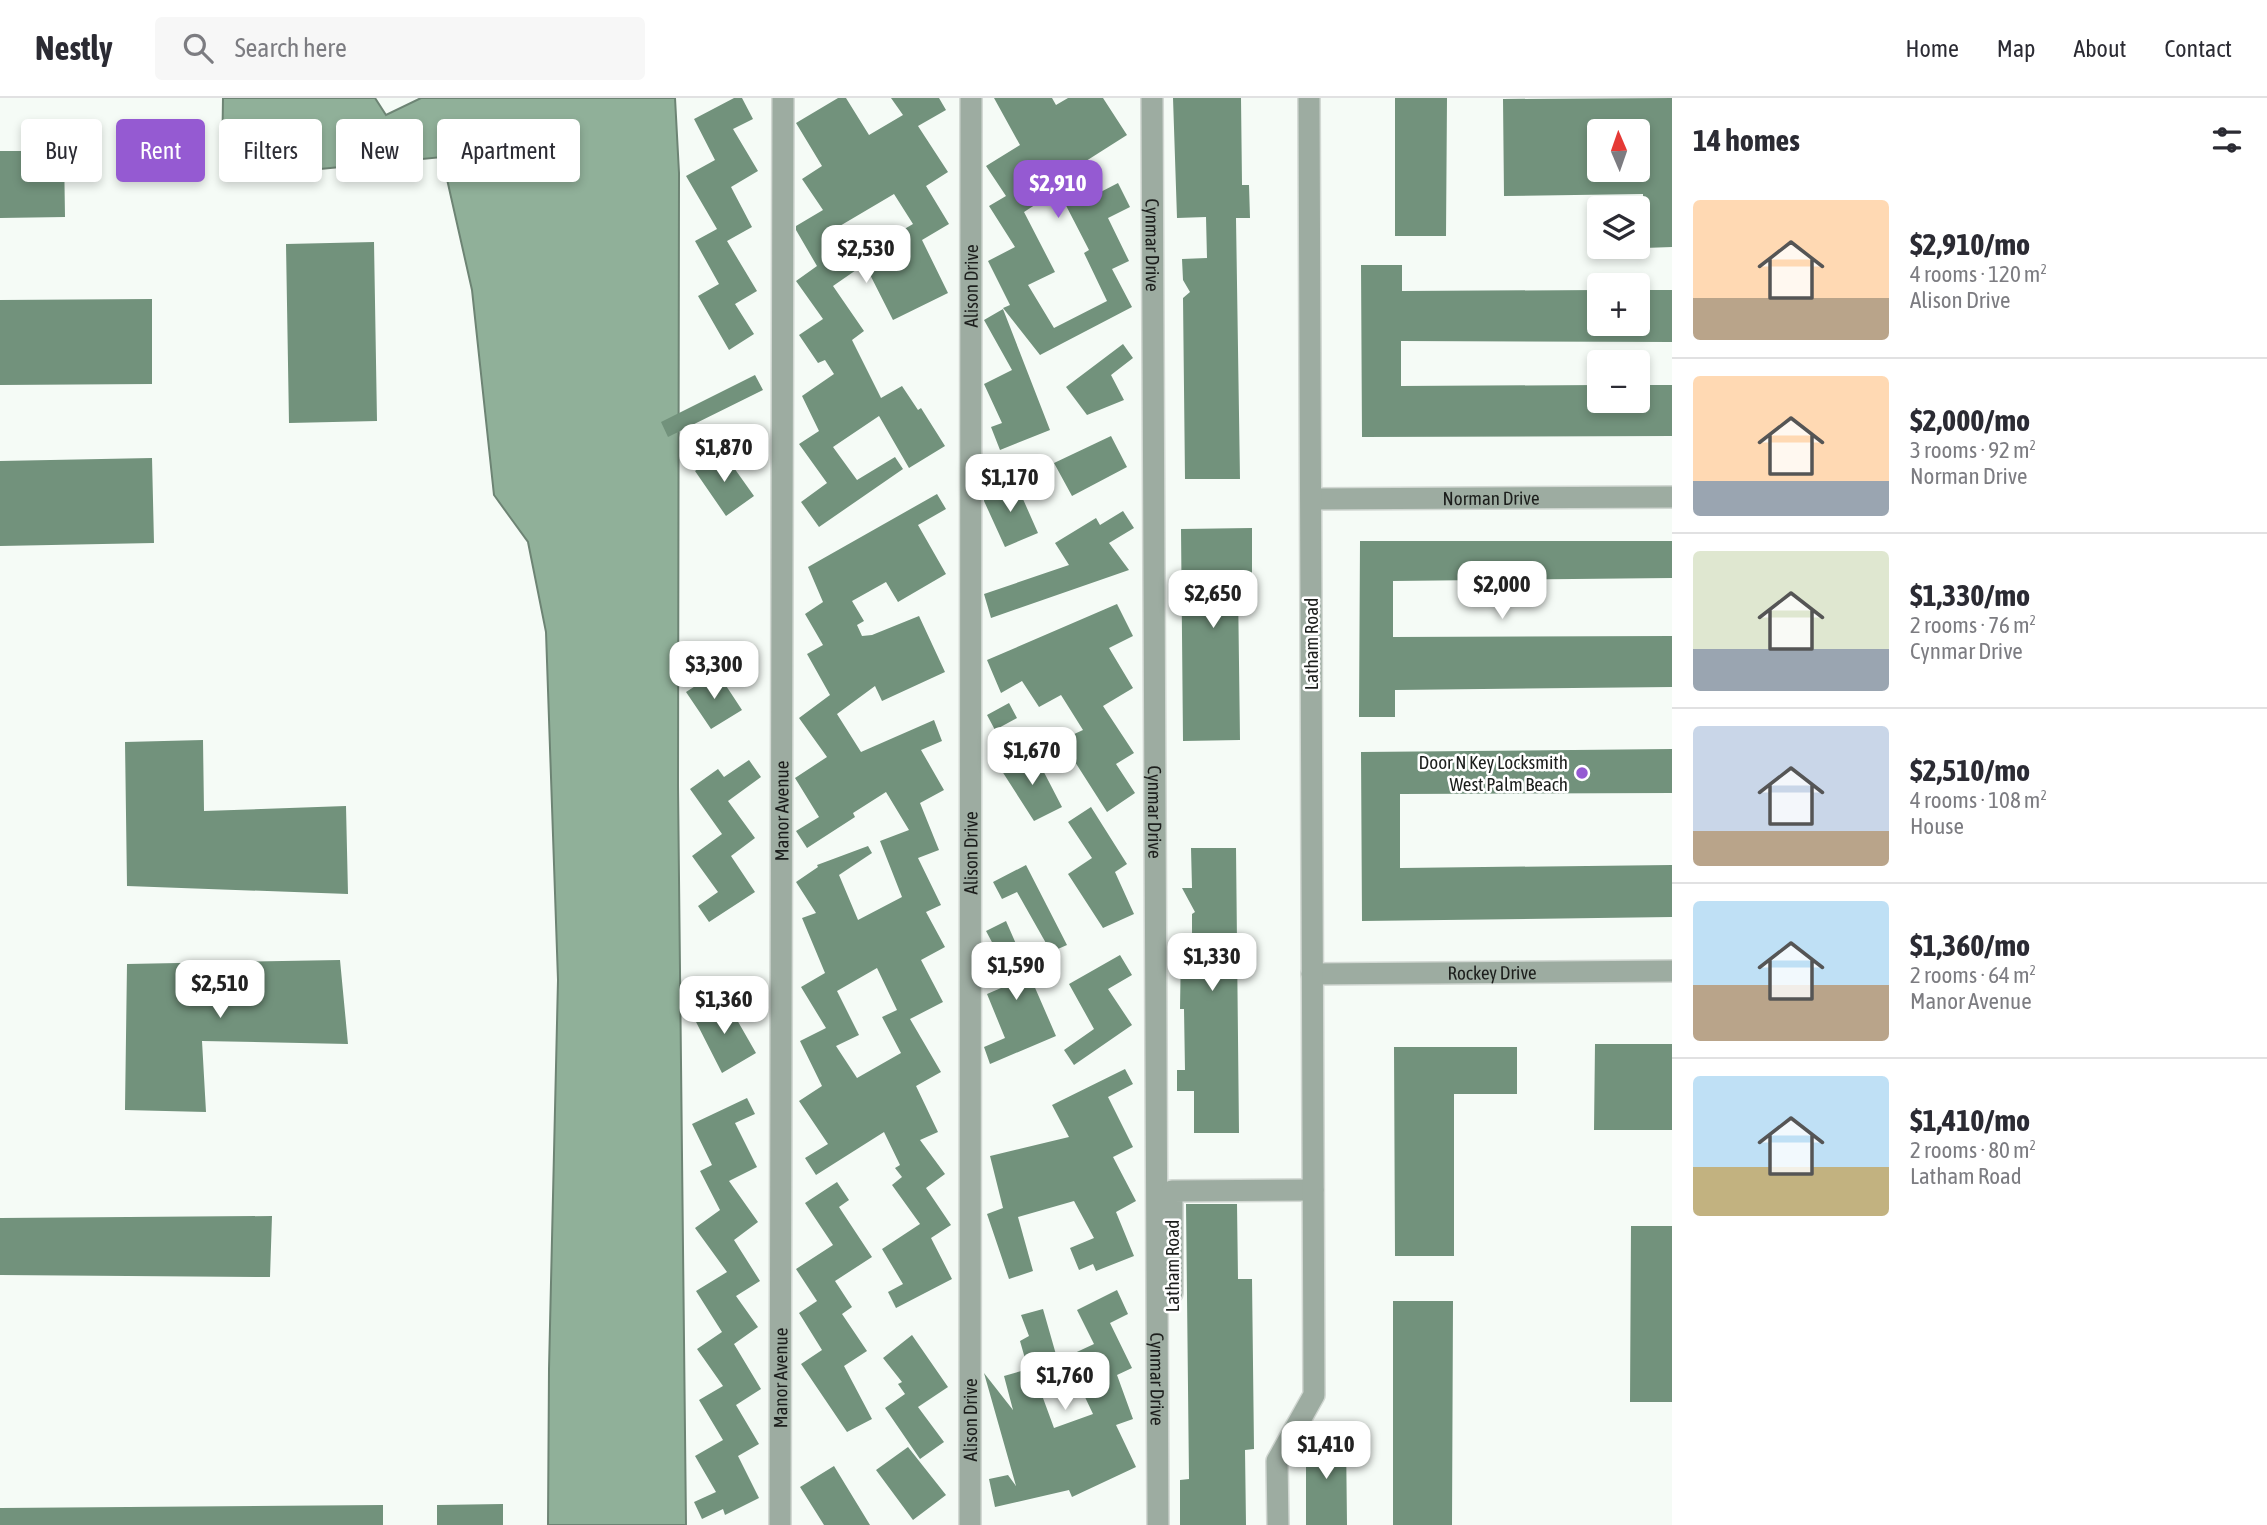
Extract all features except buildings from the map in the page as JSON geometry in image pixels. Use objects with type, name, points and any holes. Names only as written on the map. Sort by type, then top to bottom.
[{"type":"street","name":"Manor Avenue","points":[[780,1525],[783,98]]},
{"type":"street","name":"Alison Drive","points":[[970,1525],[971,98]]},
{"type":"street","name":"Cynmar Drive","points":[[1152,98],[1158,1525]]},
{"type":"street","name":"Latham Road","points":[[1278,1525],[1277,1461],[1314,1395],[1309,98]]},
{"type":"street","name":"Norman Drive","points":[[1311,499],[1672,497]]},
{"type":"street","name":"Rockey Drive","points":[[1312,974],[1672,971]]},
{"type":"street","name":"Latham Road","points":[[1171,1525],[1172,1191],[1314,1190]]},
{"type":"shaded area","points":[[223,98],[375,98],[386,115],[421,98],[675,98],[679,173],[678,786],[686,1525],[548,1525],[558,980],[546,632],[528,542],[494,495],[472,290],[448,182],[580,182],[580,119],[437,119],[437,157],[423,159],[423,119],[336,119],[336,167],[322,169],[322,119],[223,119]]},
{"type":"place","name":"Door N Key Locksmith West Palm Beach","points":[[1582,773]]}]
